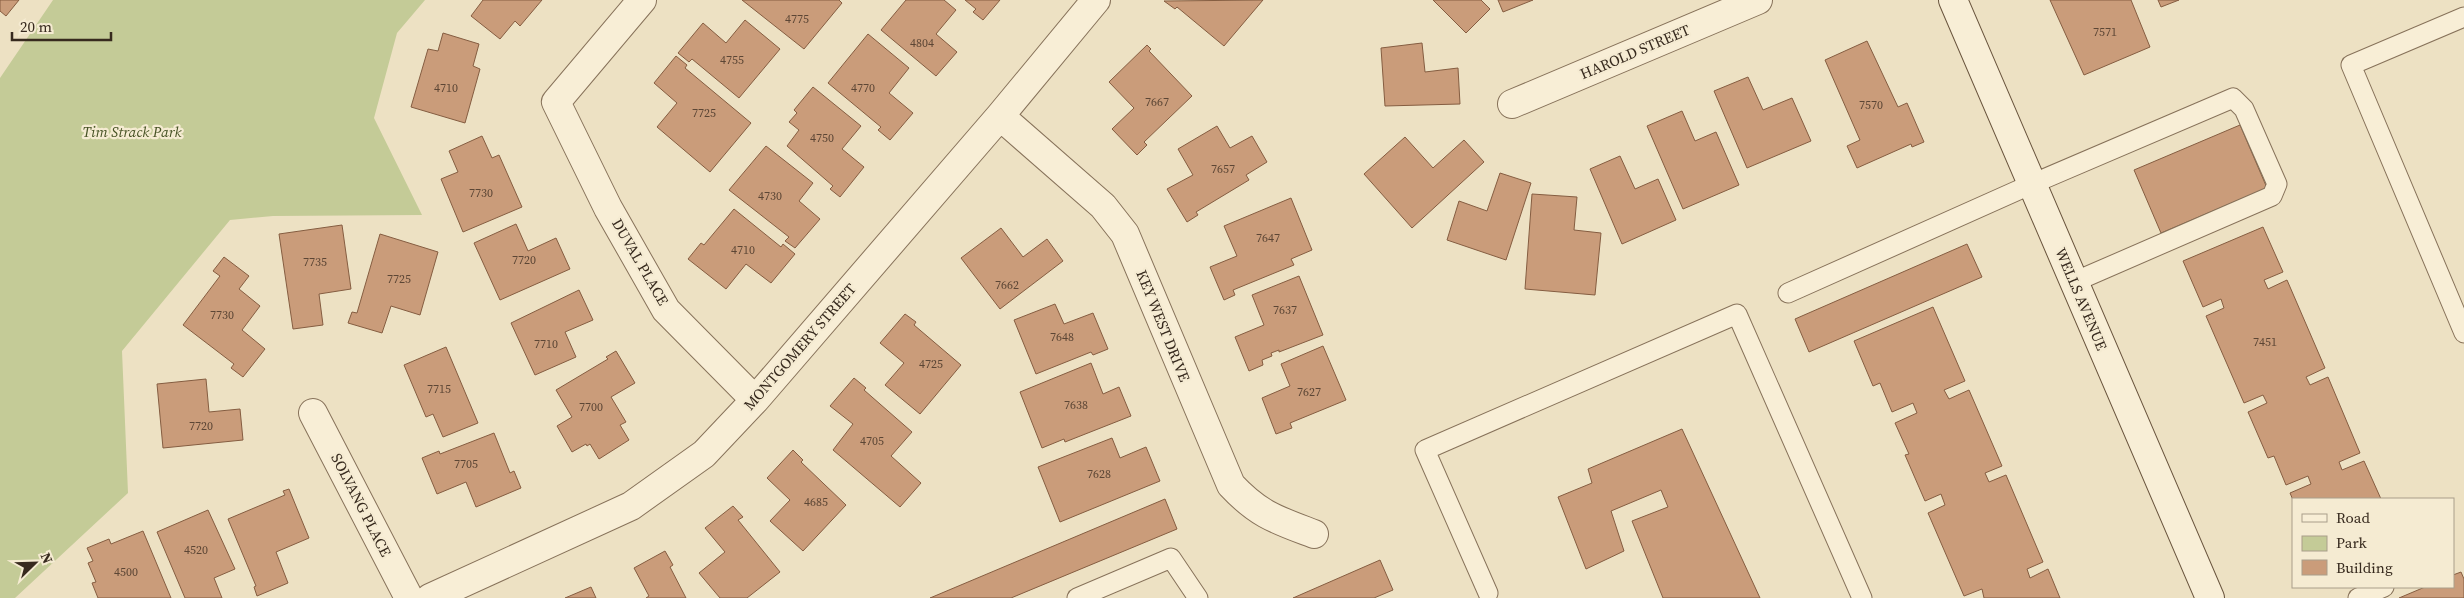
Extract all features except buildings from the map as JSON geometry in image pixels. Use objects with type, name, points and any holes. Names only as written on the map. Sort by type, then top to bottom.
[{"type":"street","name":"DUVAL PLACE","points":[[642,0],[556,102],[608,208],[666,310],[755,400]]},
{"type":"street","name":"MONTGOMERY STREET","points":[[430,598],[631,506],[704,454],[755,400],[1000,116],[1096,0]]},
{"type":"street","name":"HAROLD STREET","points":[[1512,104],[1758,0]]},
{"type":"street","name":"WELLS AVENUE","points":[[1953,0],[2210,598]]},
{"type":"street","name":"KEY WEST DRIVE","points":[[1000,116],[1103,206],[1125,234],[1231,485],[1247,502],[1263,514],[1314,534]]},
{"type":"street","name":"SOLVANG PLACE","points":[[313,413],[409,598]]},
{"type":"lane","points":[[2464,17],[2351,64],[2464,333]]},
{"type":"lane","points":[[1788,293],[2032,184],[2233,98],[2244,109],[2277,184],[2272,196],[2074,282]]},
{"type":"lane","points":[[1488,593],[1425,450],[1737,314],[1862,598]]},
{"type":"lane","points":[[1077,598],[1171,558],[1198,598]]},
{"type":"lane","points":[[2358,598],[2382,588]]},
{"type":"green space","name":"Tim Strack Park","points":[[53,0],[425,0],[397,33],[374,118],[422,215],[273,216],[230,220],[122,351],[128,493],[15,598],[0,598],[0,78]]}]
